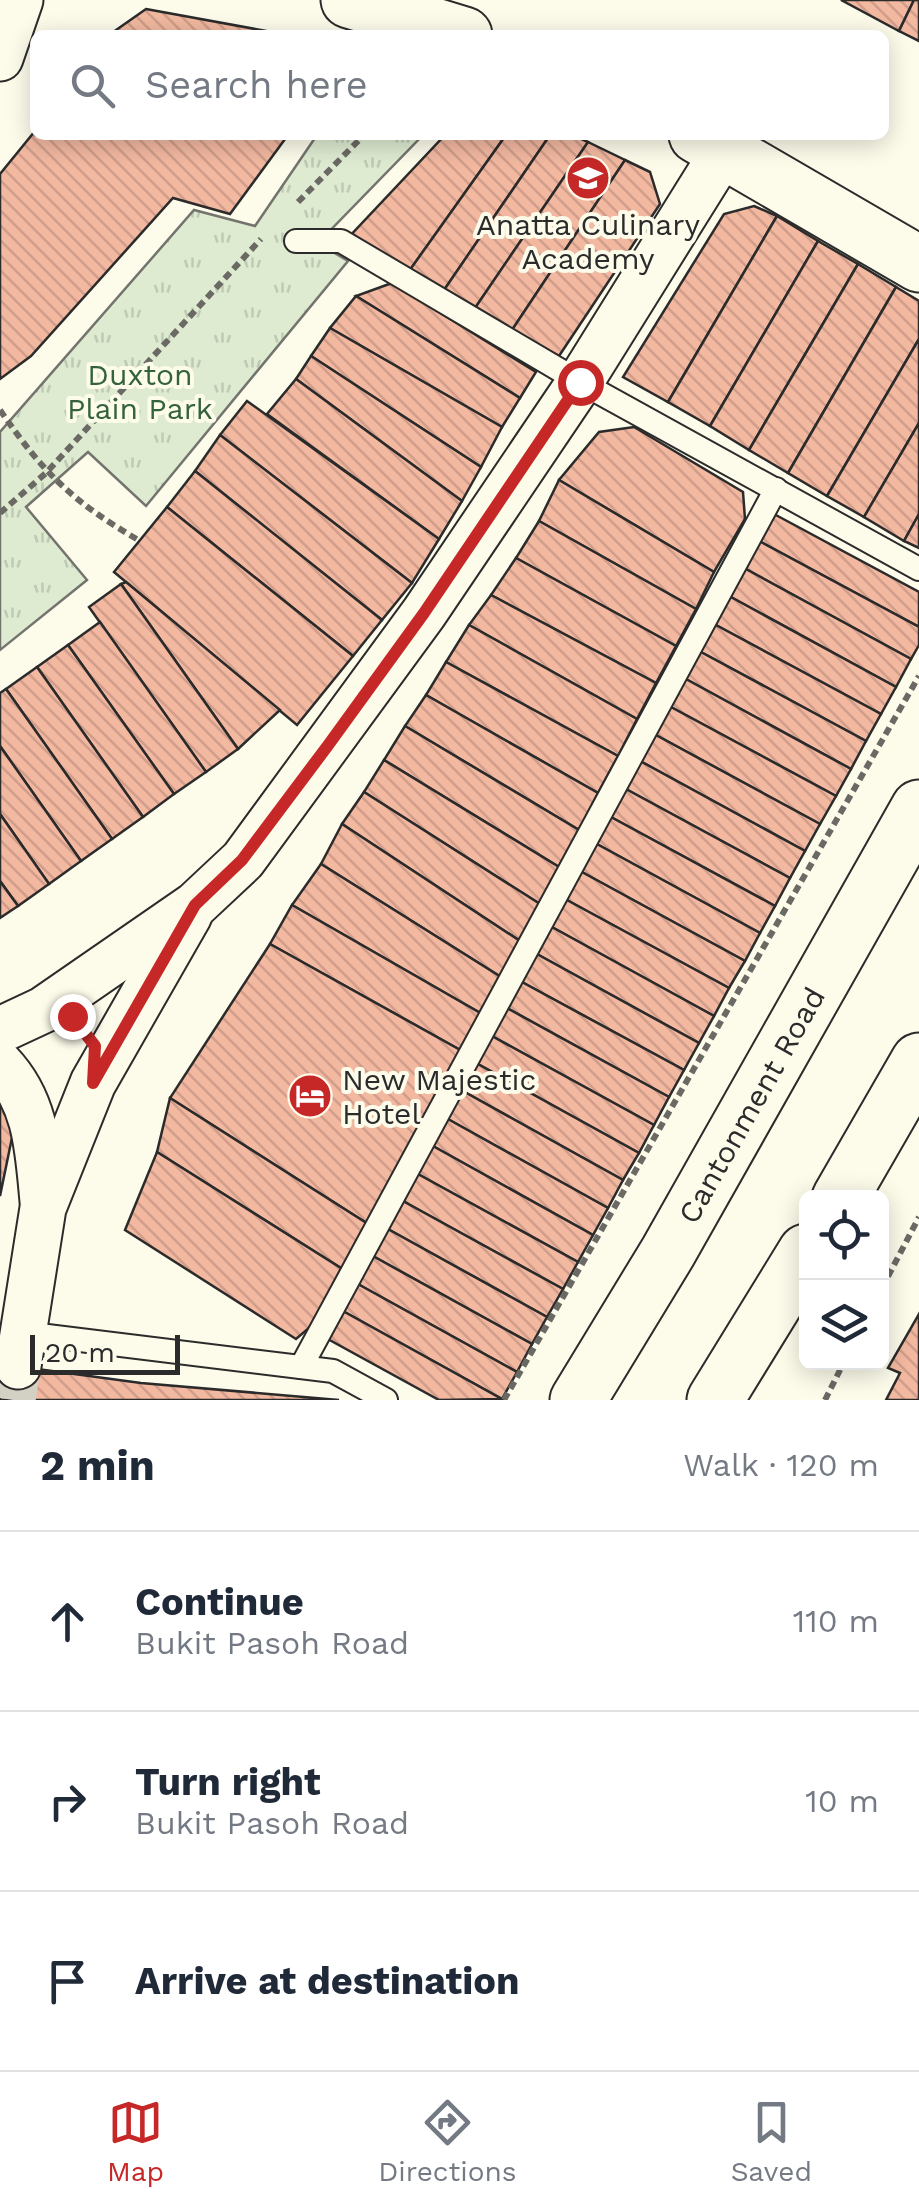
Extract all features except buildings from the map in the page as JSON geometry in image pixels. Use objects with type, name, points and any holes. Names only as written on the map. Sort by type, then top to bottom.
[{"type":"main road","points":[[349,0],[448,30]]},
{"type":"main road","points":[[710,143],[919,264]]},
{"type":"main road","name":"Cantonment Road","points":[[578,1400],[668,1252],[919,808]]},
{"type":"main road","points":[[845,1190],[919,1061]]},
{"type":"main road","points":[[715,1400],[799,1263]]},
{"type":"street","points":[[0,58],[20,0]]},
{"type":"street","points":[[0,1030],[43,1010],[195,905],[242,860],[424,613],[580,382],[710,143]]},
{"type":"street","points":[[20,1350],[44,1208],[93,1083],[195,905]]},
{"type":"street","points":[[43,1010],[72,1016],[91,1037],[95,1046],[93,1083]]},
{"type":"street","points":[[0,1064],[20,1086],[30,1109],[44,1208]]},
{"type":"lane","points":[[296,241],[341,241],[580,382],[919,568]]},
{"type":"lane","points":[[301,1368],[776,490]]},
{"type":"lane","points":[[20,1350],[333,1371],[386,1400]]},
{"type":"path","points":[[291,210],[359,140]]},
{"type":"path","points":[[0,513],[46,474],[264,236]]},
{"type":"path","points":[[0,410],[46,474],[82,507],[140,541]]},
{"type":"path","points":[[504,1400],[919,676]]},
{"type":"path","points":[[886,1280],[919,1216]]},
{"type":"path","points":[[825,1400],[840,1370]]},
{"type":"green space","name":"Duxton Plain Park","points":[[314,140],[418,140],[318,243],[348,261],[146,506],[88,452],[26,507],[87,580],[0,650],[0,432],[194,210],[255,226]]},
{"type":"tunnel","points":[[13,1400],[18,1366]]},
{"type":"place","name":"Anatta Culinary Academy","points":[[588,178]]},
{"type":"place","name":"New Majestic Hotel","points":[[310,1096]]},
{"type":"route","points":[[72,1016],[95,1046],[93,1083],[195,905],[242,860],[329,744],[424,613],[580,382]]}]
